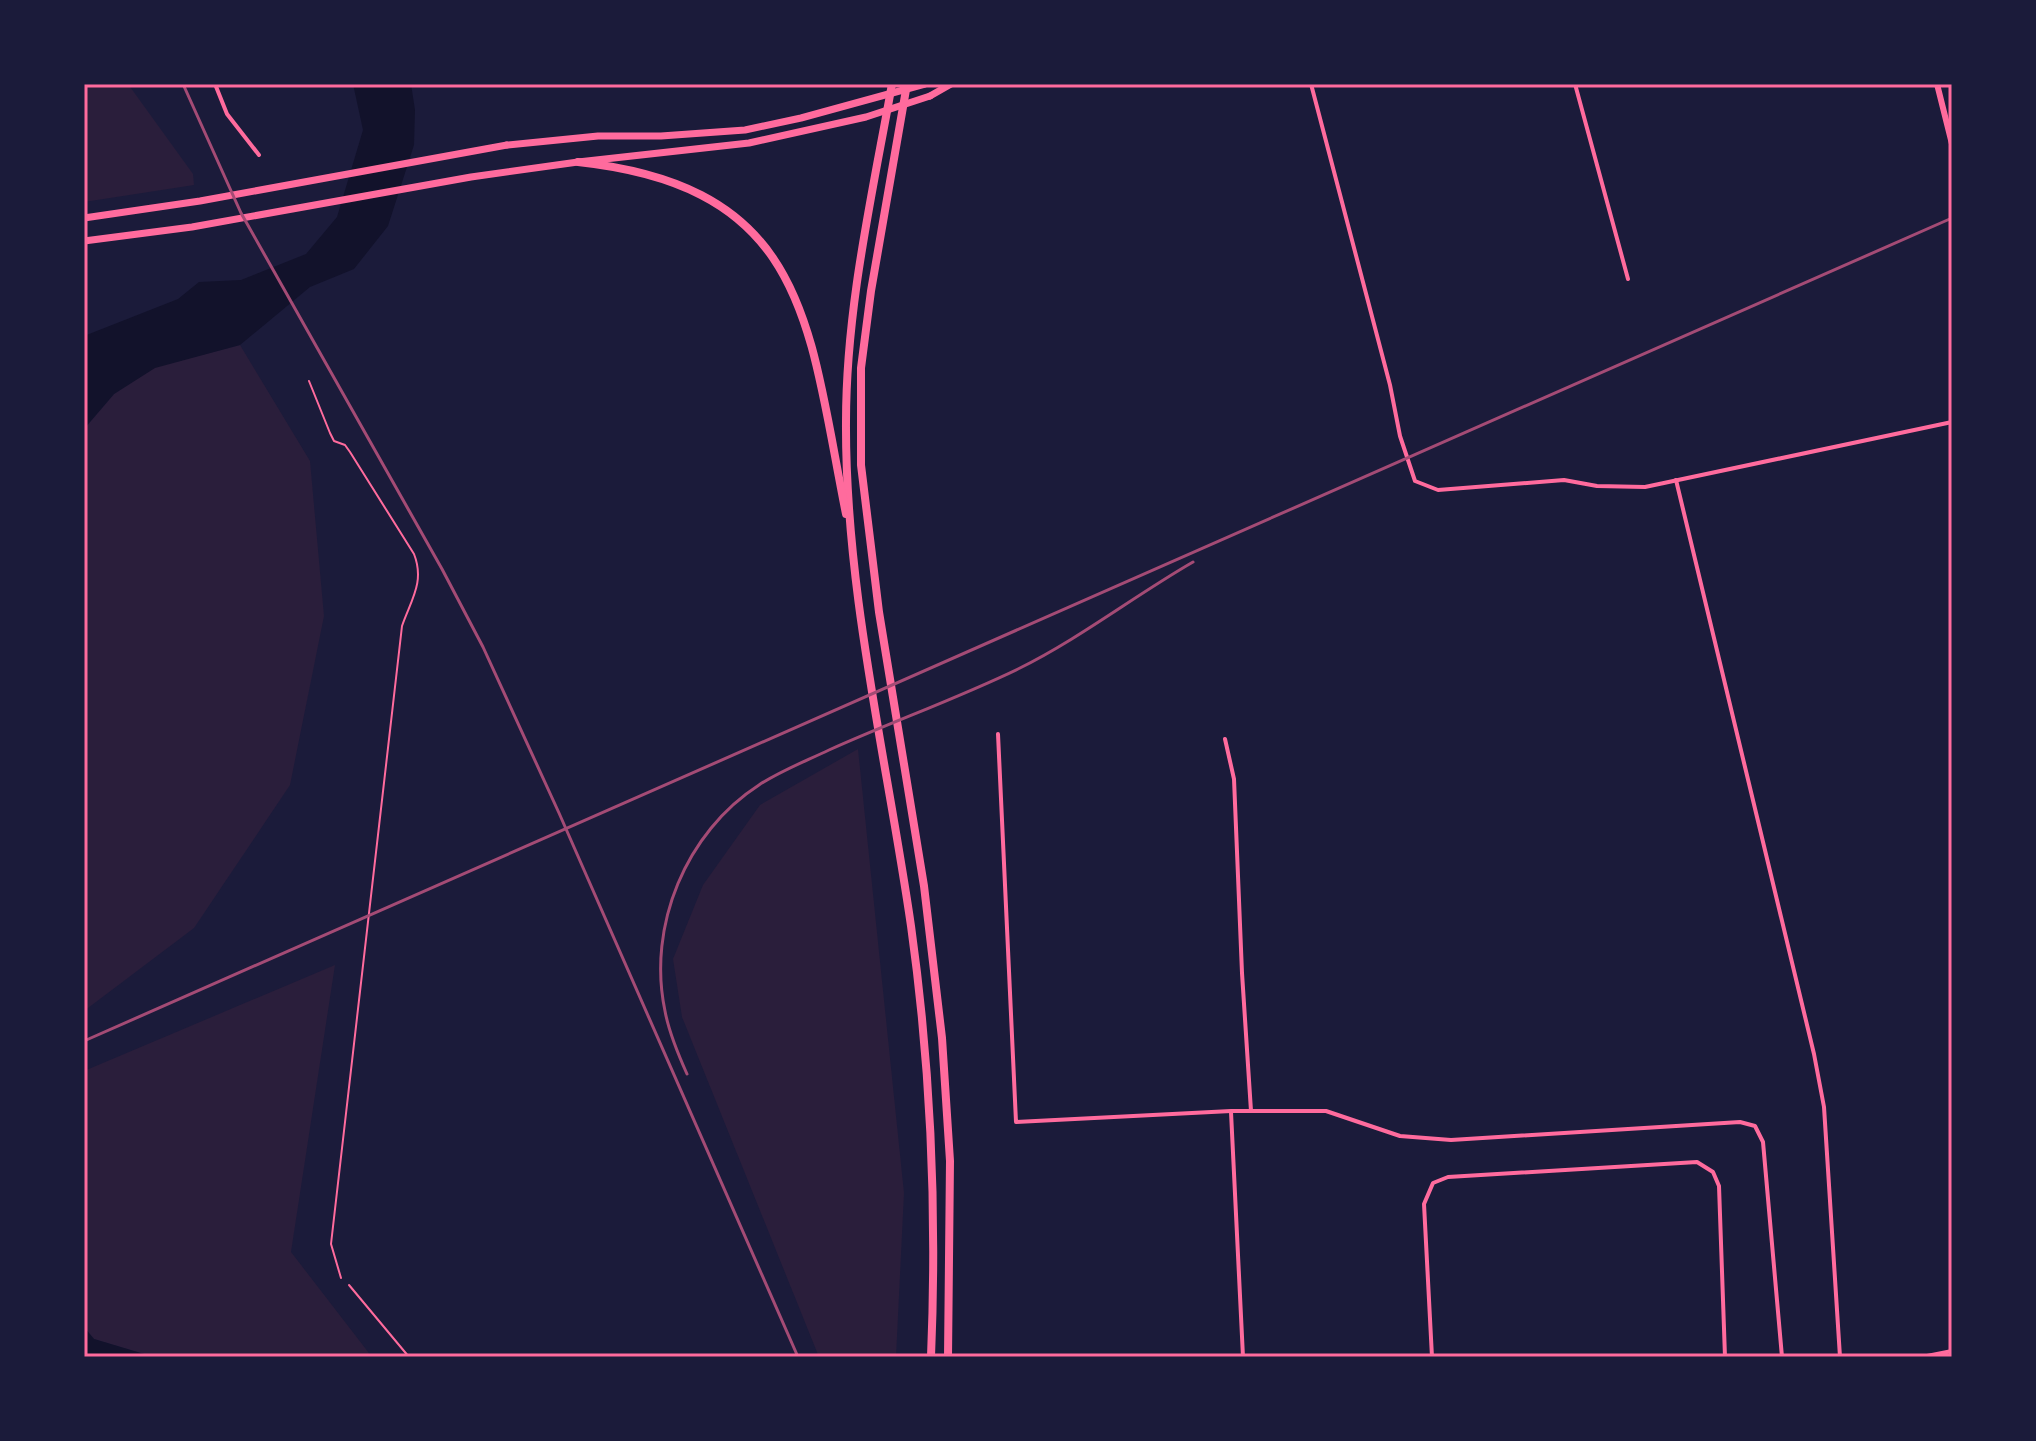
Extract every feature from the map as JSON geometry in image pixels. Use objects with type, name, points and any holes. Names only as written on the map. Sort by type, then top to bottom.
[{"type":"highway","points":[[852,544],[846,421],[853,305],[892,84]]},
{"type":"highway","points":[[907,84],[871,291],[861,368],[861,465],[879,612],[924,886],[942,1038],[950,1161],[948,1357]]},
{"type":"highway","points":[[578,162],[620,166],[659,176],[693,189],[737,217],[766,245],[796,297],[813,345],[852,544],[909,913],[924,1038],[933,1194],[931,1357]]},
{"type":"main road","points":[[84,218],[200,201],[507,145],[598,136],[661,136],[745,130],[925,84]]},
{"type":"main road","points":[[84,241],[192,227],[471,177],[749,143],[866,117],[930,96],[951,84]]},
{"type":"main road","points":[[1937,84],[1952,144]]},
{"type":"street","points":[[215,84],[227,114],[259,155]]},
{"type":"street","points":[[1311,84],[1390,385],[1400,436],[1415,481],[1429,488],[1452,490],[1564,480],[1597,486],[1645,487],[1952,422]]},
{"type":"street","points":[[1575,84],[1628,279]]},
{"type":"street","points":[[1676,480],[1822,1093],[1840,1357]]},
{"type":"street","points":[[998,734],[1016,1122],[1231,1111],[1326,1111],[1400,1136],[1451,1140],[1727,1122],[1755,1126],[1763,1142],[1782,1357]]},
{"type":"street","points":[[1225,739],[1234,779],[1251,1111]]},
{"type":"street","points":[[1231,1111],[1243,1357]]},
{"type":"street","points":[[1432,1357],[1424,1204],[1433,1183],[1448,1177],[1697,1162],[1713,1172],[1719,1186],[1725,1357]]},
{"type":"street","points":[[1922,1357],[1952,1351]]},
{"type":"lane","points":[[349,1285],[409,1357]]},
{"type":"path","points":[[309,381],[334,441],[345,445],[350,452],[414,554],[420,578],[402,626],[359,983],[331,1244],[341,1278]]},
{"type":"shaded area","points":[[84,84],[128,84],[193,174],[194,185],[84,202]]},
{"type":"shaded area","points":[[353,84],[411,84],[415,110],[414,145],[388,226],[354,269],[310,287],[240,345],[155,368],[114,394],[84,429],[84,336],[178,299],[199,282],[241,280],[306,254],[337,217],[363,130]]},
{"type":"shaded area","points":[[240,345],[310,461],[324,616],[290,785],[194,928],[84,1011],[84,429],[114,394],[155,367]]},
{"type":"shaded area","points":[[858,749],[904,1193],[896,1357],[819,1357],[682,1017],[673,959],[703,885],[760,805]]},
{"type":"shaded area","points":[[335,965],[291,1252],[372,1357],[154,1357],[94,1339],[84,1327],[84,1071]]},
{"type":"shaded area","points":[[84,1327],[94,1339],[154,1357],[84,1357]]},
{"type":"railway","points":[[183,84],[241,213],[483,647],[798,1357]]},
{"type":"railway","points":[[84,1041],[1952,218]]},
{"type":"railway","points":[[687,1074],[665,1011],[661,979],[662,946],[678,884],[692,855],[711,828],[733,805],[759,785],[793,766],[1041,657],[1193,562]]}]
